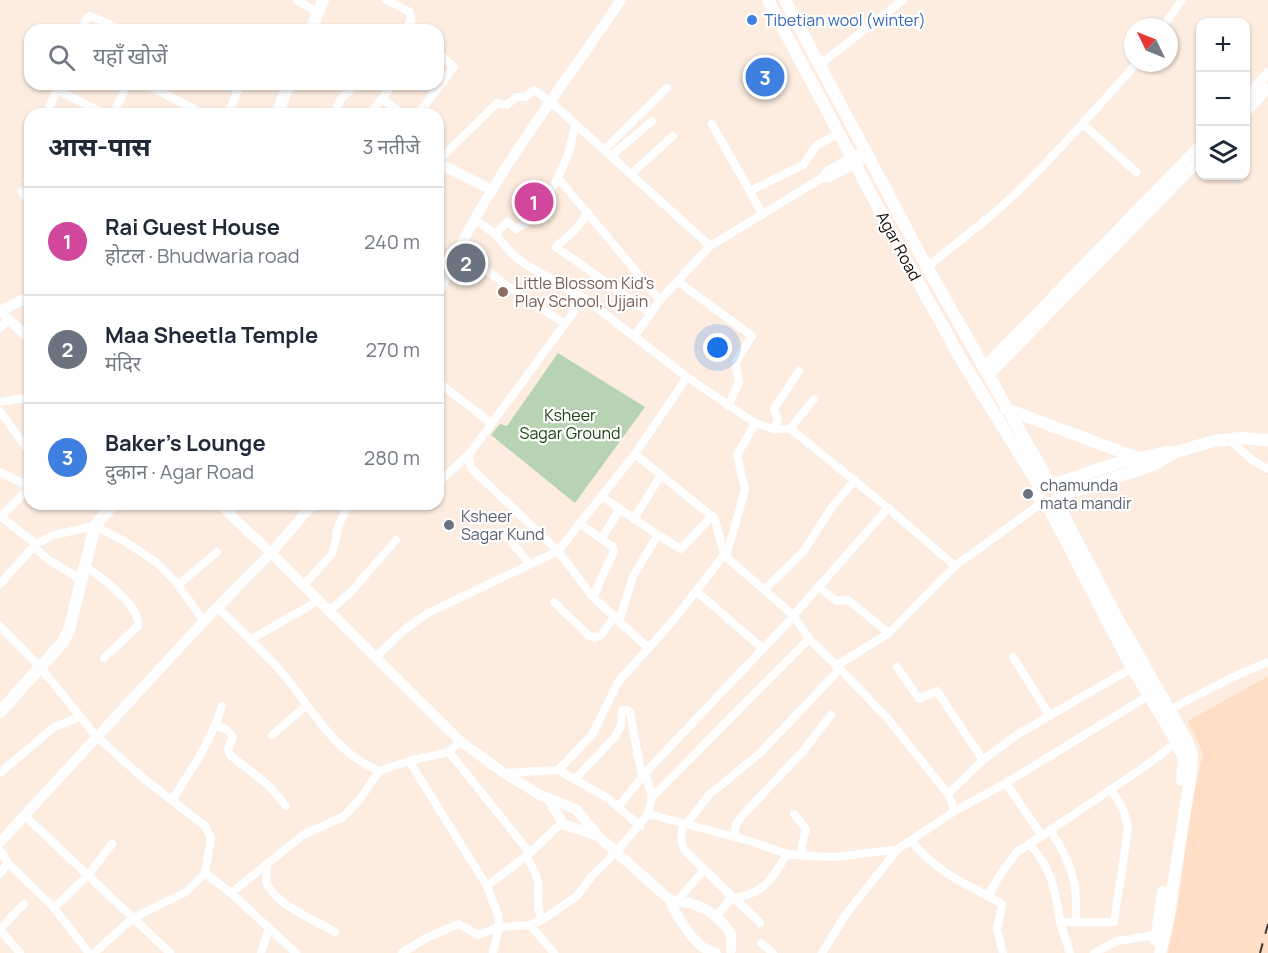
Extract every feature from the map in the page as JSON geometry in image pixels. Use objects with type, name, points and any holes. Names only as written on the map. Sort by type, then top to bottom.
[{"type":"main road","points":[[313,24],[323,0]]},
{"type":"main road","name":"Agar Road","points":[[768,0],[965,366],[1050,493]]},
{"type":"main road","points":[[784,0],[1115,614],[1184,759],[1160,953]]},
{"type":"main road","points":[[279,108],[287,90]]},
{"type":"main road","points":[[1006,409],[1138,458]]},
{"type":"main road","points":[[1050,493],[1153,465],[1176,452],[1214,441],[1268,440]]},
{"type":"main road","points":[[1050,493],[1138,458],[1176,452]]},
{"type":"main road","points":[[1050,493],[1132,668],[1169,710],[1187,741],[1192,760],[1161,934],[1153,953]]},
{"type":"main road","points":[[0,712],[63,642],[69,630],[95,526],[107,510]]},
{"type":"street","points":[[297,0],[318,13]]},
{"type":"street","points":[[386,0],[410,12],[411,21],[409,24]]},
{"type":"street","points":[[444,282],[458,249],[492,190],[621,0]]},
{"type":"street","points":[[819,65],[903,0]]},
{"type":"street","points":[[1169,18],[1182,0]]},
{"type":"street","points":[[84,24],[90,16],[108,24]]},
{"type":"street","points":[[444,58],[454,67],[444,80]]},
{"type":"street","points":[[927,267],[974,231],[1024,186],[1129,72]]},
{"type":"street","points":[[1250,93],[1268,73]]},
{"type":"street","points":[[607,153],[667,88]]},
{"type":"street","points":[[1250,107],[1268,88]]},
{"type":"street","points":[[49,108],[57,90]]},
{"type":"street","points":[[63,90],[95,108]]},
{"type":"street","points":[[116,108],[125,90]]},
{"type":"street","points":[[157,90],[192,108]]},
{"type":"street","points":[[230,108],[238,90]]},
{"type":"street","points":[[336,108],[341,99],[351,90]]},
{"type":"street","points":[[375,108],[389,90]]},
{"type":"street","points":[[423,108],[436,90]]},
{"type":"street","points":[[444,156],[498,102],[507,105],[516,97],[525,97],[534,90],[551,102],[710,246]]},
{"type":"street","points":[[382,99],[395,108]]},
{"type":"street","points":[[607,153],[652,121]]},
{"type":"street","points":[[495,234],[507,222],[516,229],[535,217],[558,178],[569,152],[575,124]]},
{"type":"street","points":[[712,124],[763,215]]},
{"type":"street","points":[[1083,124],[1136,172]]},
{"type":"street","points":[[750,191],[803,165],[818,145],[840,133]]},
{"type":"street","points":[[631,174],[674,136]]},
{"type":"street","points":[[1151,203],[1196,150]]},
{"type":"street","points":[[636,336],[660,300],[710,246],[822,178],[830,178],[867,153]]},
{"type":"street","points":[[986,372],[1151,203],[1196,164]]},
{"type":"street","points":[[444,165],[492,190]]},
{"type":"street","points":[[558,178],[660,300]]},
{"type":"street","points":[[588,213],[575,230],[556,247],[650,313]]},
{"type":"street","points":[[476,219],[495,234],[512,254],[525,264],[584,298],[687,377],[754,423],[774,429],[790,429],[855,480],[955,566]]},
{"type":"street","points":[[458,249],[506,285],[565,324]]},
{"type":"street","points":[[444,268],[450,270]]},
{"type":"street","points":[[677,281],[752,336],[736,360],[739,383],[728,405]]},
{"type":"street","points":[[444,477],[470,453],[584,298]]},
{"type":"street","points":[[24,300],[2,316],[24,334]]},
{"type":"street","points":[[774,429],[778,419],[774,410],[775,406],[799,371]]},
{"type":"street","points":[[375,658],[405,629],[428,613],[558,551],[635,454],[687,377]]},
{"type":"street","points":[[444,387],[491,423]]},
{"type":"street","points":[[0,402],[24,398]]},
{"type":"street","points":[[790,429],[814,399]]},
{"type":"street","points":[[0,411],[24,445]]},
{"type":"street","points":[[558,770],[592,735],[618,682],[725,556],[745,490],[737,455],[754,423]]},
{"type":"street","points":[[1229,439],[1252,460],[1268,469]]},
{"type":"street","points":[[470,453],[471,468],[558,551],[593,597],[648,648]]},
{"type":"street","points":[[635,454],[715,519],[725,556],[794,616],[809,639],[888,719],[948,794],[955,811]]},
{"type":"street","points":[[0,472],[24,484]]},
{"type":"street","points":[[634,519],[661,475]]},
{"type":"street","points":[[765,589],[803,552],[832,507],[855,480]]},
{"type":"street","points":[[24,493],[1,517],[65,572],[82,580]]},
{"type":"street","points":[[760,923],[682,848],[681,839],[685,824],[710,794],[759,754],[838,667],[890,633],[955,566],[1050,493]]},
{"type":"street","points":[[601,496],[681,549],[712,516]]},
{"type":"street","points":[[618,807],[644,775],[794,616],[888,508]]},
{"type":"street","points":[[602,539],[620,509]]},
{"type":"street","points":[[226,510],[272,553],[328,612],[460,741],[504,773],[548,798],[576,809],[598,836],[674,900],[699,905],[716,916],[731,934],[730,952]]},
{"type":"street","points":[[229,513],[232,510]]},
{"type":"street","points":[[0,842],[204,621],[272,553],[308,510]]},
{"type":"street","points":[[303,586],[331,555],[335,535],[346,510]]},
{"type":"street","points":[[579,523],[602,539],[614,551],[593,597]]},
{"type":"street","points":[[0,584],[35,546],[54,535],[95,526],[124,541],[156,562],[178,585],[204,621]]},
{"type":"street","points":[[502,532],[531,564]]},
{"type":"street","points":[[554,602],[588,636],[595,638],[601,635],[616,619],[633,576],[658,535]]},
{"type":"street","points":[[328,612],[351,592],[396,540]]},
{"type":"street","points":[[178,585],[217,552]]},
{"type":"street","points":[[85,566],[104,579],[122,597],[139,622],[138,626],[104,658]]},
{"type":"street","points":[[818,587],[837,602],[848,600],[890,633]]},
{"type":"street","points":[[696,591],[762,648]]},
{"type":"street","points":[[250,640],[318,601]]},
{"type":"street","points":[[218,608],[296,689],[306,706],[355,759],[379,771]]},
{"type":"street","points":[[0,626],[41,668],[96,736],[143,778],[208,830],[211,838],[205,873],[186,892],[133,918],[91,953],[54,908],[8,863],[0,850]]},
{"type":"street","points":[[402,953],[455,924],[464,926],[478,935],[499,927],[530,925],[570,903],[592,876],[640,826],[648,814],[652,797],[809,639]]},
{"type":"street","points":[[1013,657],[1050,716]]},
{"type":"street","points":[[1169,710],[1268,662]]},
{"type":"street","points":[[897,667],[920,699],[937,691],[982,760]]},
{"type":"street","points":[[948,794],[982,760],[1018,734],[1132,668]]},
{"type":"street","points":[[822,953],[846,914],[898,849],[955,811],[1006,783],[1154,692]]},
{"type":"street","points":[[172,800],[205,748],[222,706]]},
{"type":"street","points":[[272,735],[306,706]]},
{"type":"street","points":[[575,779],[615,736],[621,726],[622,710],[628,710],[644,775],[652,797]]},
{"type":"street","points":[[734,837],[736,824],[742,816],[803,751],[831,715]]},
{"type":"street","points":[[0,773],[54,726],[80,717]]},
{"type":"street","points":[[216,725],[227,730],[233,737],[228,749],[233,759],[268,785],[286,806]]},
{"type":"street","points":[[231,893],[303,835],[343,817],[360,799],[379,771],[449,752],[460,741]]},
{"type":"street","points":[[988,896],[1001,873],[1018,851],[1111,790],[1177,742]]},
{"type":"street","points":[[449,752],[528,855],[536,872],[537,907],[542,920]]},
{"type":"street","points":[[409,761],[487,886],[498,915],[499,927],[493,953]]},
{"type":"street","points":[[504,773],[558,770],[609,798],[640,826]]},
{"type":"street","points":[[1006,783],[1046,833],[1062,848],[1073,873],[1077,896],[1076,921]]},
{"type":"street","points":[[1060,922],[1114,921],[1128,830],[1126,815],[1111,790]]},
{"type":"street","points":[[548,798],[562,824],[598,836]]},
{"type":"street","points":[[648,814],[787,854],[838,856],[898,849]]},
{"type":"street","points":[[794,814],[806,829],[802,856]]},
{"type":"street","points":[[24,815],[170,953]]},
{"type":"street","points":[[487,886],[528,855],[562,824]]},
{"type":"street","points":[[911,841],[942,872],[1000,902],[1002,906],[997,930],[1003,953]]},
{"type":"street","points":[[54,908],[88,875],[112,844]]},
{"type":"street","points":[[1029,844],[1039,855],[1056,892],[1060,922],[1070,953]]},
{"type":"street","points":[[716,916],[732,898],[752,895],[762,889],[787,854]]},
{"type":"street","points":[[0,874],[8,863]]},
{"type":"street","points":[[267,865],[266,883],[275,896],[335,932]]},
{"type":"street","points":[[674,900],[704,870]]},
{"type":"street","points":[[205,873],[231,893],[296,953]]},
{"type":"street","points":[[674,900],[678,917],[692,937],[702,947],[716,953]]},
{"type":"street","points":[[20,953],[0,930],[24,904]]},
{"type":"street","points":[[530,925],[554,953]]},
{"type":"street","points":[[261,953],[269,928]]},
{"type":"street","points":[[1094,953],[1117,941],[1161,934]]},
{"type":"street","points":[[760,943],[773,953]]},
{"type":"shaded area","points":[[1268,676],[1268,953],[1168,953],[1178,904],[1190,814],[1203,752],[1188,721]]},
{"type":"green space","name":"Ksheer Sagar Ground","points":[[558,353],[645,407],[575,503],[491,435],[500,424],[507,426]]},
{"type":"railway","points":[[1260,953],[1268,924]]},
{"type":"place","name":"Tibetian wool (winter)","points":[[752,20]]},
{"type":"place","name":"Baker's Lounge","points":[[765,77]]},
{"type":"place","name":"Rai Guest House","points":[[534,202]]},
{"type":"place","name":"Maa Sheetla Temple","points":[[466,263]]},
{"type":"place","name":"Little Blossom Kid's Play School, Ujjain","points":[[503,292]]},
{"type":"place","name":"chamunda mata mandir","points":[[1028,494]]},
{"type":"place","name":"Ksheer Sagar Kund","points":[[449,525]]}]
